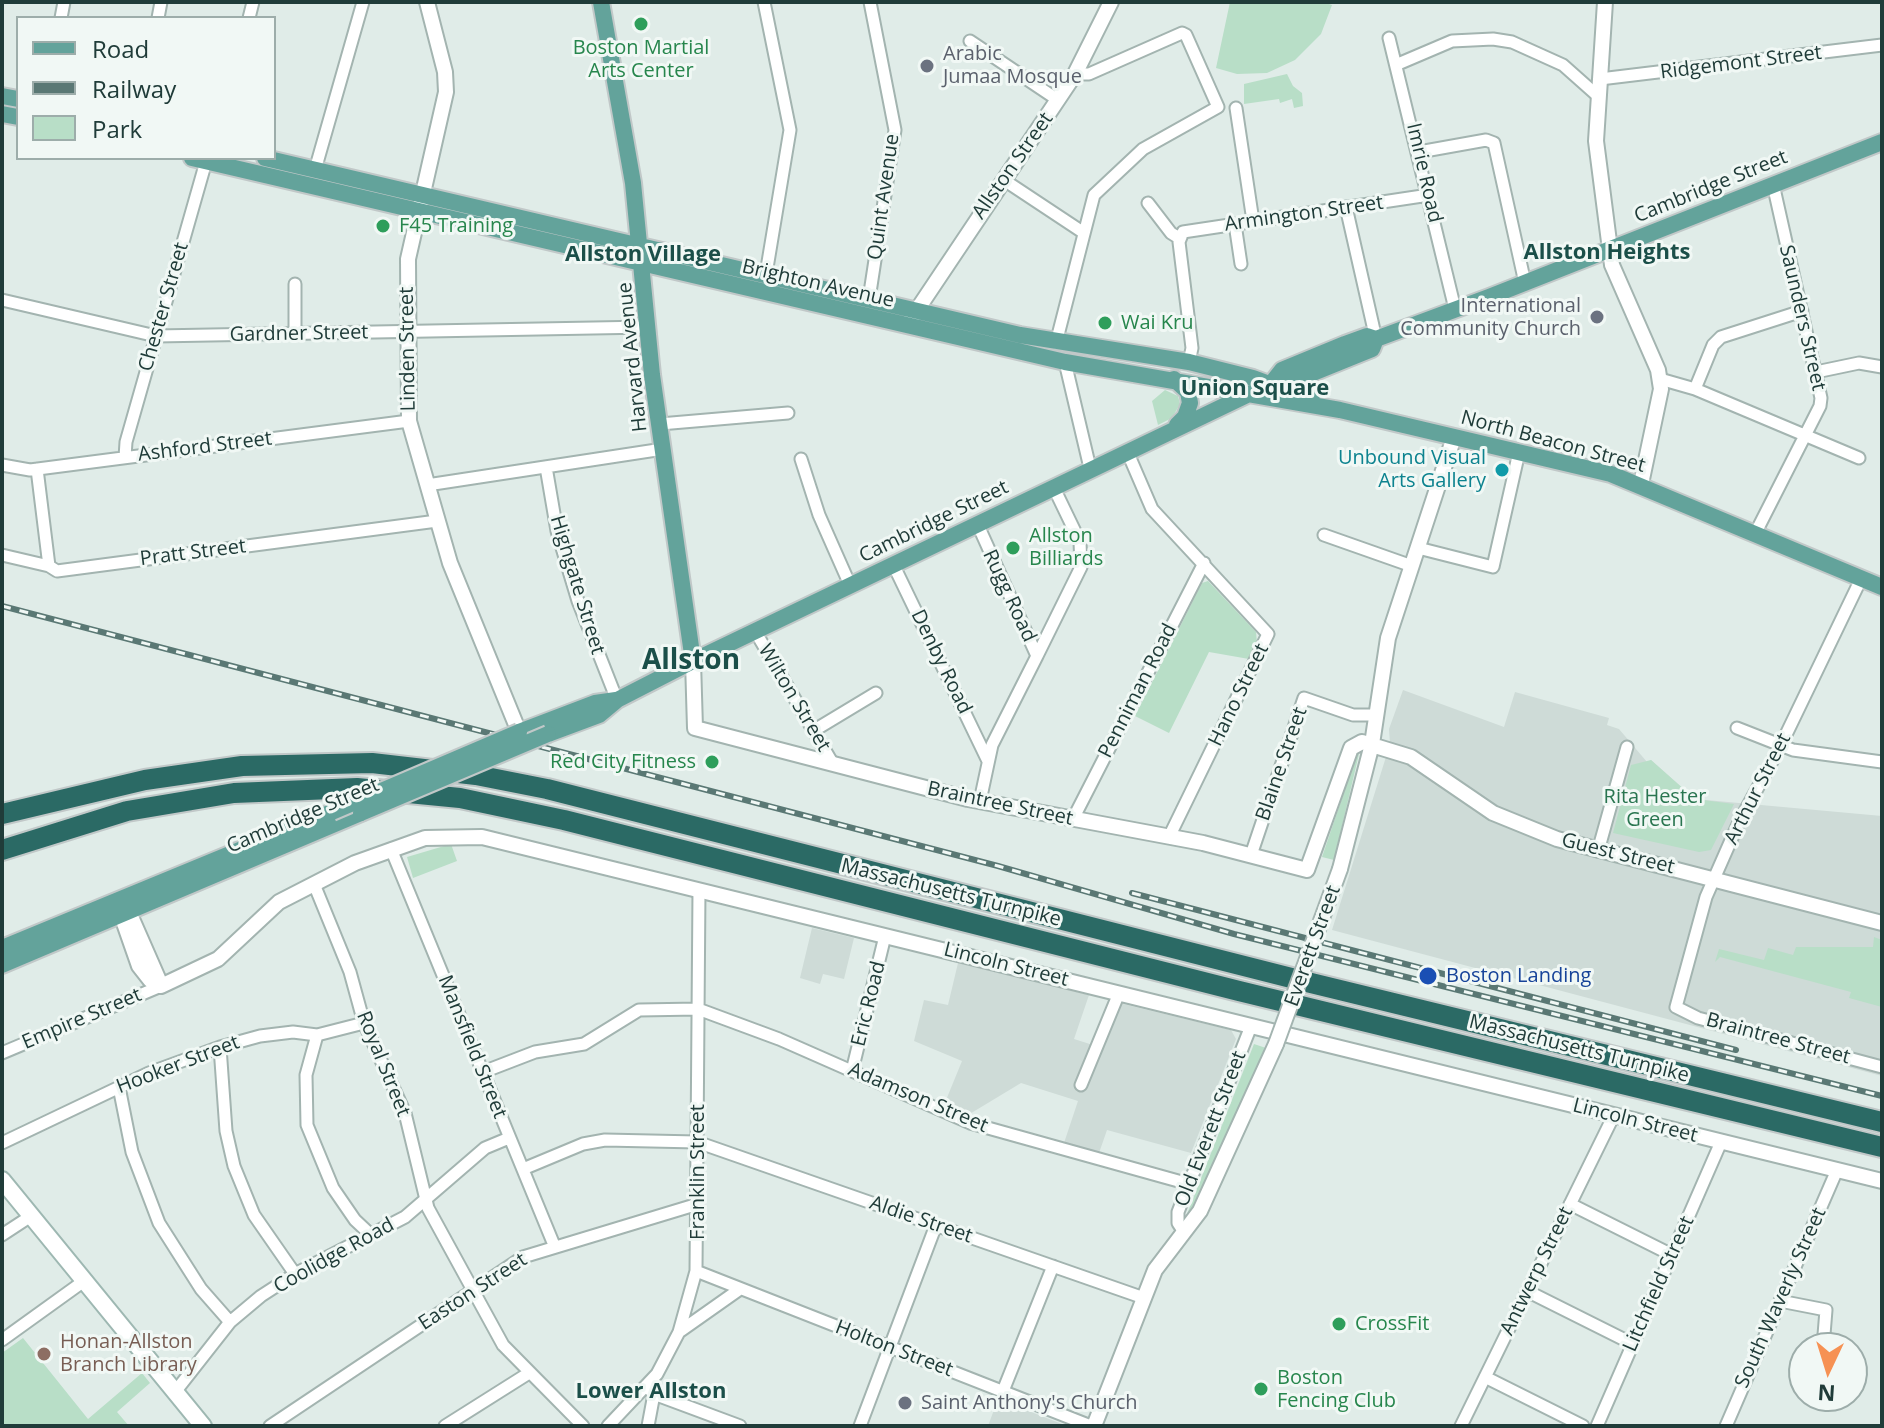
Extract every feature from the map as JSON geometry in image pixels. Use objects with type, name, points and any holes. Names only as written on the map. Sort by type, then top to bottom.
[{"type":"highway","name":"Massachusetts Turnpike","points":[[2,814],[137,782],[242,766],[372,763],[511,781],[1271,973],[1882,1122]]},
{"type":"highway","points":[[2,827],[242,766]]},
{"type":"highway","name":"Massachusetts Turnpike","points":[[2,850],[77,824],[182,800],[278,789],[390,789],[478,801],[1882,1147]]},
{"type":"highway","points":[[2,859],[37,846],[77,824]]},
{"type":"main road","name":"Harvard Avenue","points":[[601,2],[615,68],[641,243],[663,449],[693,661]]},
{"type":"main road","name":"Cambridge Street","points":[[1271,384],[1277,372],[1338,347],[1367,336],[1376,339],[1525,283],[1882,142]]},
{"type":"main road","name":"Brighton Avenue","points":[[206,160],[643,263],[911,318],[1189,362],[1271,384]]},
{"type":"main road","name":"Brighton Avenue","points":[[273,160],[641,243],[869,299],[911,318],[1065,362],[1173,378],[1249,394]]},
{"type":"main road","name":"Cambridge Street","points":[[2,948],[122,909],[599,715],[617,700],[693,661],[1090,468],[1271,384],[1293,381],[1372,349],[1376,339]]},
{"type":"main road","points":[[1172,429],[1185,417],[1190,407],[1188,392],[1173,378]]},
{"type":"main road","name":"North Beacon Street","points":[[1271,384],[1340,410]]},
{"type":"main road","name":"North Beacon Street","points":[[1249,394],[1340,410],[1641,484],[1882,587]]},
{"type":"main road","name":"Cambridge Street","points":[[2,965],[332,812],[521,729],[595,703],[617,700]]},
{"type":"main road","points":[[2,1180],[203,1426]]},
{"type":"street","points":[[315,170],[363,2]]},
{"type":"street","name":"Linden Street","points":[[427,2],[446,92],[407,270],[409,421],[437,521],[521,729]]},
{"type":"street","points":[[764,2],[790,130],[766,274]]},
{"type":"street","name":"Quint Avenue","points":[[869,299],[895,130],[870,2]]},
{"type":"street","name":"Allston Street","points":[[911,318],[1075,74],[1111,2]]},
{"type":"street","points":[[1605,2],[1596,141],[1612,265],[1660,379],[1660,393],[1641,484]]},
{"type":"street","points":[[1056,343],[1094,195],[1150,145],[1218,107],[1186,35],[1177,33],[1089,74],[1075,74]]},
{"type":"street","name":"Imrie Road","points":[[1389,38],[1398,64],[1455,309]]},
{"type":"street","points":[[1398,64],[1452,41],[1493,39],[1512,42],[1563,65],[1599,97]]},
{"type":"street","points":[[970,41],[1058,100]]},
{"type":"street","name":"Ridgemont Street","points":[[1600,79],[1882,45]]},
{"type":"street","points":[[1236,108],[1253,221]]},
{"type":"street","points":[[1419,152],[1486,140],[1494,143],[1525,283]]},
{"type":"street","name":"Chester Street","points":[[125,457],[126,442],[202,160]]},
{"type":"street","points":[[1004,180],[1084,233]]},
{"type":"street","name":"Saunders Street","points":[[1755,534],[1820,406],[1816,372],[1773,184]]},
{"type":"street","name":"Armington Street","points":[[1180,236],[1185,231],[1429,195]]},
{"type":"street","points":[[1148,203],[1171,233],[1180,236],[1192,348],[1189,362]]},
{"type":"street","points":[[1346,207],[1376,339]]},
{"type":"street","points":[[1235,224],[1241,264]]},
{"type":"street","points":[[295,284],[295,334]]},
{"type":"street","name":"Gardner Street","points":[[2,300],[156,336],[648,327]]},
{"type":"street","points":[[1695,389],[1713,345],[1721,337],[1802,311]]},
{"type":"street","points":[[1065,362],[1090,468]]},
{"type":"street","points":[[1816,372],[1859,363],[1882,367]]},
{"type":"street","points":[[1660,379],[1695,389],[1859,458]]},
{"type":"street","points":[[660,424],[788,413]]},
{"type":"street","name":"Ashford Street","points":[[2,465],[37,469],[409,421]]},
{"type":"street","name":"Everett Street","points":[[1093,1426],[1161,1259],[1200,1211],[1276,1044],[1340,869],[1372,744],[1388,638],[1454,437]]},
{"type":"street","points":[[427,485],[663,449]]},
{"type":"street","name":"Hano Street","points":[[1127,451],[1152,509],[1264,626],[1268,639],[1169,837]]},
{"type":"street","points":[[1418,548],[1493,567],[1519,452]]},
{"type":"street","points":[[801,459],[819,515],[850,585]]},
{"type":"street","name":"Highgate Street","points":[[546,467],[557,531],[592,640],[617,700]]},
{"type":"street","points":[[37,469],[49,566]]},
{"type":"street","points":[[1037,656],[1079,573],[1083,555],[1053,486]]},
{"type":"street","name":"Pratt Street","points":[[2,555],[60,571],[437,521]]},
{"type":"street","name":"Rugg Road","points":[[977,523],[1037,656],[992,745],[980,801]]},
{"type":"street","points":[[1324,535],[1412,566]]},
{"type":"street","name":"Penniman Road","points":[[1073,819],[1204,563]]},
{"type":"street","name":"Denby Road","points":[[893,564],[988,761]]},
{"type":"street","name":"Arthur Street","points":[[1676,1007],[1715,878],[1741,817],[1781,745],[1861,579]]},
{"type":"street","name":"Wilton Street","points":[[755,631],[833,764]]},
{"type":"street","name":"Braintree Street","points":[[693,661],[695,728],[980,801],[1169,837],[1307,870],[1352,747],[1358,741],[1372,744]]},
{"type":"street","points":[[813,731],[876,693]]},
{"type":"street","name":"Blaine Street","points":[[1251,855],[1304,698],[1353,715],[1377,715]]},
{"type":"street","points":[[1737,728],[1781,745],[1881,760]]},
{"type":"street","name":"Guest Street","points":[[1372,744],[1419,761],[1500,816],[1598,851],[1715,878],[1882,923]]},
{"type":"street","points":[[1598,851],[1627,747]]},
{"type":"street","name":"Lincoln Street","points":[[161,986],[218,959],[275,905],[314,884],[391,849],[445,836],[482,837],[1882,1181]]},
{"type":"street","name":"Mansfield Street","points":[[391,849],[554,1245]]},
{"type":"street","name":"Royal Street","points":[[314,884],[350,972],[364,1023],[405,1113],[425,1202],[503,1345],[583,1426]]},
{"type":"street","name":"Franklin Street","points":[[608,1426],[650,1390],[679,1332],[696,1271],[699,890]]},
{"type":"street","points":[[122,909],[141,969],[161,986]]},
{"type":"street","name":"Eric Road","points":[[852,1071],[885,936]]},
{"type":"street","name":"Empire Street","points":[[2,1053],[161,986]]},
{"type":"street","points":[[1081,1085],[1119,993]]},
{"type":"street","name":"Braintree Street","points":[[1676,1007],[1698,1018],[1882,1067]]},
{"type":"street","points":[[483,1072],[535,1052],[584,1044],[639,1010],[698,1009]]},
{"type":"street","name":"Adamson Street","points":[[698,1009],[754,1029],[970,1123],[1189,1184]]},
{"type":"street","name":"Hooker Street","points":[[2,1143],[119,1087],[220,1047],[269,1035],[317,1035],[364,1023]]},
{"type":"street","name":"Old Everett Street","points":[[1184,1232],[1177,1218],[1251,1026]]},
{"type":"street","points":[[317,1035],[306,1075],[307,1125],[333,1188],[355,1220],[371,1235]]},
{"type":"street","points":[[220,1047],[226,1131],[234,1166],[254,1215],[295,1274]]},
{"type":"street","points":[[119,1087],[132,1152],[159,1223],[201,1289],[230,1322]]},
{"type":"street","name":"Antwerp Street","points":[[1461,1426],[1614,1115]]},
{"type":"street","name":"Coolidge Road","points":[[175,1392],[230,1322],[295,1274],[371,1235],[425,1202],[485,1148],[509,1138]]},
{"type":"street","name":"Aldie Street","points":[[523,1169],[583,1144],[605,1140],[697,1142],[1144,1298]]},
{"type":"street","name":"Litchfield Street","points":[[1597,1426],[1721,1142]]},
{"type":"street","name":"South Waverly Street","points":[[1726,1426],[1837,1170]]},
{"type":"street","name":"Easton Street","points":[[270,1426],[523,1257],[554,1245],[698,1204]]},
{"type":"street","points":[[1570,1204],[1672,1255]]},
{"type":"street","points":[[2,1235],[31,1216]]},
{"type":"street","points":[[860,1426],[936,1225]]},
{"type":"street","points":[[1003,1391],[1053,1266]]},
{"type":"street","name":"Holton Street","points":[[696,1271],[1093,1426]]},
{"type":"street","points":[[2,1340],[84,1281]]},
{"type":"street","points":[[679,1332],[740,1289]]},
{"type":"street","points":[[1527,1291],[1633,1344]]},
{"type":"street","points":[[1780,1301],[1826,1310],[1824,1332]]},
{"type":"street","points":[[445,1426],[529,1373]]},
{"type":"street","points":[[1485,1377],[1583,1426]]},
{"type":"street","points":[[648,1426],[650,1390],[740,1426]]},
{"type":"shaded area","name":"Boston Landing","points":[[1403,690],[1504,727],[1515,692],[1609,718],[1607,725],[1619,729],[1647,762],[1651,760],[1695,799],[1882,816],[1882,1076],[1332,930],[1390,744],[1389,729]]},
{"type":"shaded area","points":[[812,928],[854,938],[844,979],[823,974],[820,984],[800,978]]},
{"type":"shaded area","points":[[958,963],[1089,995],[1074,1039],[1093,1045],[1119,1003],[1231,1030],[1236,1039],[1191,1153],[1107,1130],[1099,1153],[1064,1143],[1078,1101],[1021,1083],[968,1115],[944,1105],[962,1061],[914,1041],[924,1000],[948,1005]]},
{"type":"shaded area","points":[[998,1399],[1067,1426],[988,1426]]},
{"type":"green space","points":[[1230,2],[1323,2],[1332,5],[1321,34],[1295,60],[1267,73],[1237,74],[1216,68]]},
{"type":"green space","points":[[1287,74],[1293,86],[1302,93],[1303,106],[1294,108],[1292,99],[1280,103],[1279,99],[1244,104],[1244,84]]},
{"type":"green space","name":"Union Square","points":[[1165,390],[1178,396],[1180,404],[1172,418],[1158,425],[1152,401]]},
{"type":"green space","points":[[1208,581],[1256,632],[1257,643],[1249,659],[1209,652],[1169,733],[1135,716],[1202,583]]},
{"type":"green space","points":[[1357,754],[1334,860],[1322,857]]},
{"type":"green space","name":"Rita Hester Green","points":[[1651,760],[1695,799],[1734,804],[1711,850],[1699,852],[1613,833],[1631,765]]},
{"type":"green space","points":[[451,844],[457,861],[413,878],[407,857]]},
{"type":"green space","points":[[1874,937],[1882,940],[1882,1007],[1849,998],[1851,992],[1720,957],[1715,962],[1719,949],[1764,960],[1768,948],[1793,955],[1796,947],[1873,947]]},
{"type":"green space","points":[[1254,1044],[1266,1048],[1190,1215],[1187,1214]]},
{"type":"green space","points":[[23,1338],[88,1419],[142,1373],[150,1383],[117,1412],[129,1426],[2,1426],[2,1353]]},
{"type":"railway","points":[[2,606],[998,866],[1234,934],[1882,1096]]},
{"type":"railway","points":[[1132,893],[1736,1050]]},
{"type":"place","name":"Boston Martial Arts Center","points":[[641,24]]},
{"type":"place","name":"Arabic Jumaa Mosque","points":[[927,66]]},
{"type":"place","name":"F45 Training","points":[[383,226]]},
{"type":"place","name":"International Community Church","points":[[1597,317]]},
{"type":"place","name":"Wai Kru","points":[[1105,323]]},
{"type":"place","name":"Unbound Visual Arts Gallery","points":[[1502,470]]},
{"type":"place","name":"Allston Billiards","points":[[1013,548]]},
{"type":"place","name":"Red City Fitness","points":[[712,762]]},
{"type":"place","name":"Boston Landing","points":[[1428,976]]},
{"type":"place","name":"CrossFit","points":[[1339,1324]]},
{"type":"place","name":"Honan-Allston Branch Library","points":[[44,1354]]},
{"type":"place","name":"Boston Fencing Club","points":[[1261,1389]]},
{"type":"place","name":"Saint Anthony's Church","points":[[905,1403]]},
{"type":"district","name":"Allston Heights","points":[[1607,253]]},
{"type":"district","name":"Allston Village","points":[[643,255]]},
{"type":"district","name":"Union Square","points":[[1255,389]]},
{"type":"district","name":"Allston","points":[[691,661]]},
{"type":"district","name":"Lower Allston","points":[[651,1392]]}]
